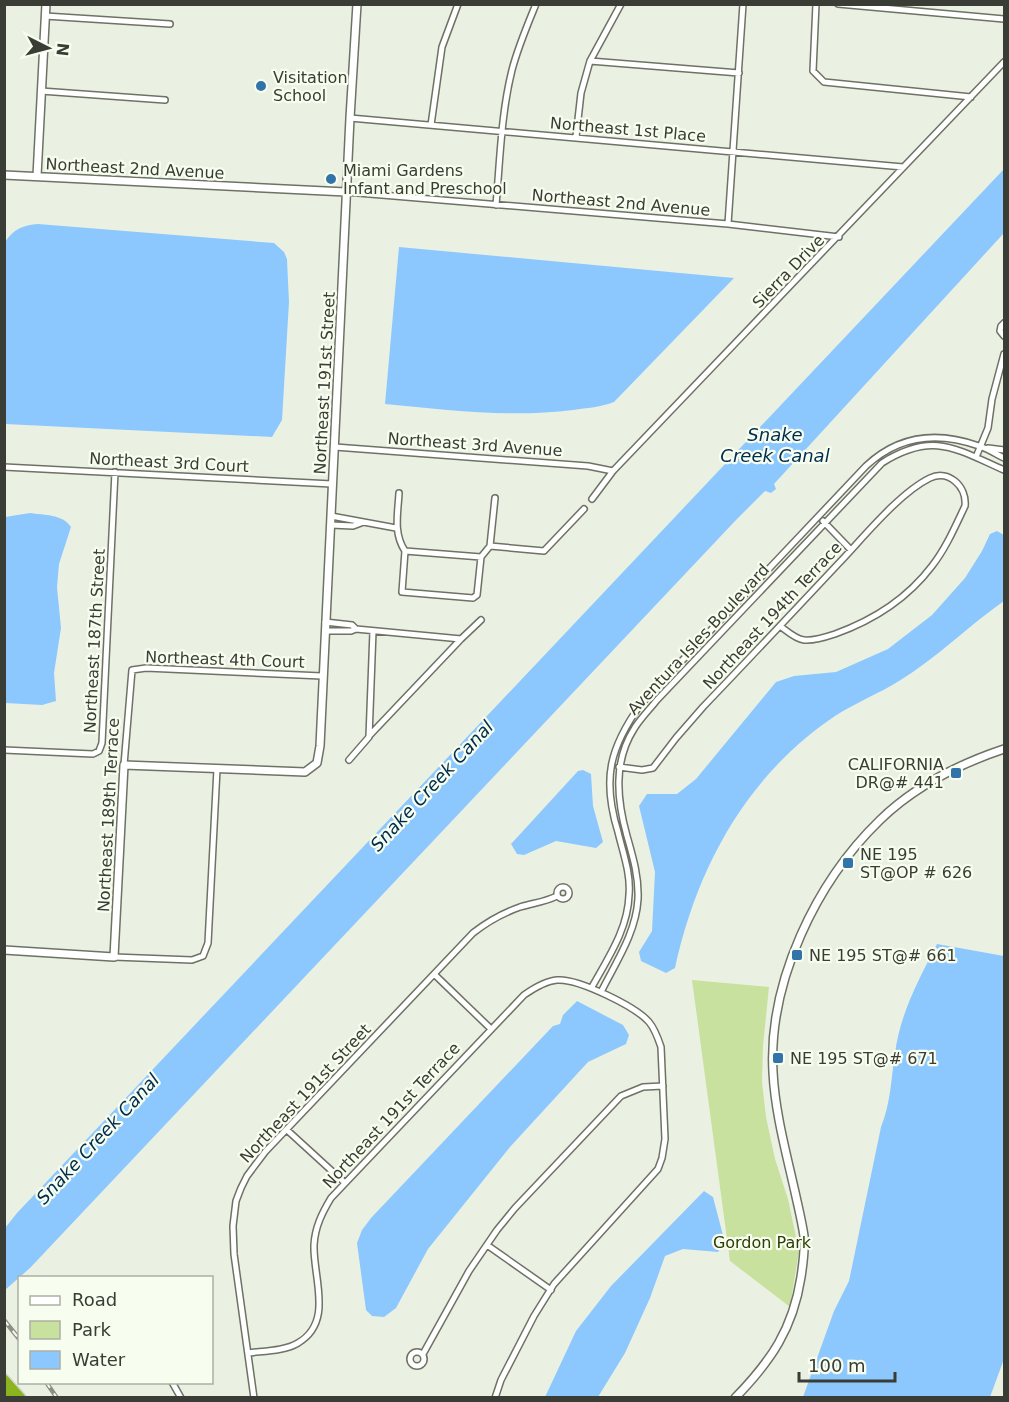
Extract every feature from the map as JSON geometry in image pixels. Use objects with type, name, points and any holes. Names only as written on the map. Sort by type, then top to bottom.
[{"type":"highway","points":[[4,1379],[21,1398]]},
{"type":"highway","points":[[4,1392],[9,1398]]},
{"type":"street","points":[[37,176],[46,4]]},
{"type":"street","name":"Northeast 191st Street","points":[[217,769],[305,772],[317,763],[320,746],[357,4]]},
{"type":"street","points":[[430,125],[442,46],[458,4]]},
{"type":"street","points":[[496,205],[503,131],[512,73],[521,40],[536,4]]},
{"type":"street","points":[[576,137],[581,93],[590,61],[621,4]]},
{"type":"street","points":[[728,224],[735,152],[743,4]]},
{"type":"street","points":[[816,4],[813,71],[824,82],[971,97]]},
{"type":"street","points":[[838,4],[1005,19]]},
{"type":"street","points":[[45,16],[170,24]]},
{"type":"street","points":[[590,61],[739,73]]},
{"type":"street","name":"Sierra Drive","points":[[592,499],[613,471],[1005,62]]},
{"type":"street","points":[[41,91],[165,100]]},
{"type":"street","name":"Northeast 1st Place","points":[[350,118],[903,167]]},
{"type":"street","name":"Northeast 2nd Avenue","points":[[4,175],[346,192],[728,224],[839,237]]},
{"type":"street","points":[[1005,323],[1000,328],[1001,333],[1005,336]]},
{"type":"street","points":[[976,457],[988,428],[992,399],[1005,354]]},
{"type":"street","name":"Aventura Isles Boulevard","points":[[592,987],[625,924],[629,878],[610,799],[611,766],[625,726],[641,704],[875,458],[895,445],[910,440],[939,437],[980,447],[1005,458]]},
{"type":"street","name":"Northeast 3rd Avenue","points":[[335,447],[588,466],[613,471]]},
{"type":"street","name":"Aventura Isles Boulevard","points":[[601,992],[630,934],[638,900],[636,867],[619,801],[618,779],[623,753],[634,729],[651,707],[876,468],[898,453],[919,447],[956,448],[1005,470]]},
{"type":"street","name":"Aventura Isles Boulevard","points":[[980,447],[1005,450]]},
{"type":"street","name":"Northeast 3rd Court","points":[[4,467],[332,484]]},
{"type":"street","name":"Northeast 187th Street","points":[[4,750],[93,754],[99,751],[102,742],[115,472]]},
{"type":"street","name":"Northeast 194th Terrace","points":[[611,766],[642,770],[653,768],[683,729],[780,626],[852,550],[896,505],[924,482],[939,475],[955,481],[962,489],[966,499],[965,506],[944,549],[931,568],[896,603],[852,628],[812,640],[802,640],[780,626]]},
{"type":"street","points":[[399,493],[396,528],[398,541],[405,551],[402,592],[473,598],[477,595],[480,557],[490,546],[495,498]]},
{"type":"street","points":[[490,546],[544,551],[584,509]]},
{"type":"street","points":[[331,516],[396,528]]},
{"type":"street","points":[[818,517],[852,550]]},
{"type":"street","points":[[331,525],[353,526],[361,523]]},
{"type":"street","points":[[405,551],[480,557]]},
{"type":"street","points":[[349,760],[481,620]]},
{"type":"street","points":[[325,626],[352,625],[356,629],[461,639]]},
{"type":"street","points":[[369,737],[373,631]]},
{"type":"street","name":"Northeast 4th Court","points":[[130,675],[132,670],[146,668],[322,676]]},
{"type":"street","name":"Northeast 189th Terrace","points":[[114,957],[130,675]]},
{"type":"street","points":[[735,1398],[755,1377],[776,1349],[790,1323],[798,1295],[803,1258],[804,1236],[777,1108],[773,1070],[781,994],[792,958],[810,916],[840,866],[879,821],[939,776],[1005,749]]},
{"type":"street","points":[[4,950],[192,960],[203,956],[208,943],[217,769],[124,765]]},
{"type":"street","name":"Northeast 191st Street","points":[[254,1398],[233,1247],[236,1201],[247,1176],[255,1164],[473,933],[521,907],[548,901],[557,896]]},
{"type":"street","points":[[434,974],[491,1029]]},
{"type":"street","name":"Northeast 191st Terrace","points":[[248,1353],[297,1344],[315,1325],[320,1312],[320,1300],[315,1266],[315,1233],[324,1210],[345,1183],[524,995],[533,988],[558,980],[578,982],[592,987]]},
{"type":"street","points":[[495,1398],[501,1380],[534,1316],[551,1290],[658,1169],[662,1158],[665,1139],[663,1086],[661,1047],[657,1035],[645,1017],[592,987]]},
{"type":"street","points":[[423,1354],[469,1271],[515,1208],[621,1096],[643,1087],[663,1086]]},
{"type":"street","points":[[287,1130],[345,1183]]},
{"type":"street","points":[[487,1245],[551,1290]]},
{"type":"street","points":[[173,1384],[181,1398]]},
{"type":"green space","name":"Gordon Park","points":[[692,980],[769,987],[762,1082],[766,1117],[775,1159],[788,1199],[799,1251],[790,1307],[730,1261]]},
{"type":"water","name":"Snake Creek Canal","points":[[1004,169],[1004,233],[774,484],[776,489],[771,493],[765,491],[736,520],[30,1268],[18,1276],[5,1290],[5,1228]]},
{"type":"water","points":[[38,224],[274,243],[284,252],[287,259],[289,302],[282,420],[272,437],[5,424],[5,242],[19,228]]},
{"type":"water","points":[[399,247],[734,278],[614,402],[573,410],[526,413],[432,409],[385,404]]},
{"type":"water","points":[[30,513],[58,517],[71,527],[59,564],[57,587],[61,628],[54,673],[56,701],[42,705],[5,703],[5,517]]},
{"type":"water","points":[[997,531],[1004,535],[1004,601],[913,672],[835,716],[776,766],[730,826],[712,859],[697,894],[675,968],[666,973],[641,961],[639,952],[652,931],[655,872],[639,806],[647,794],[677,794],[696,779],[776,682],[794,676],[836,672],[888,649],[932,615],[965,578],[990,534]]},
{"type":"water","points":[[583,770],[591,774],[593,806],[603,842],[596,848],[556,841],[524,855],[517,854],[511,844],[578,771]]},
{"type":"water","points":[[937,944],[1004,956],[1004,1359],[990,1397],[803,1397],[834,1311],[849,1281],[881,1127],[889,1099],[901,1024],[911,997]]},
{"type":"water","points":[[577,1001],[623,1025],[629,1035],[626,1044],[588,1062],[510,1147],[428,1249],[396,1308],[384,1317],[372,1316],[366,1310],[357,1243],[362,1230],[553,1026],[560,1024],[563,1015]]},
{"type":"water","points":[[704,1191],[713,1197],[725,1243],[718,1252],[683,1249],[665,1256],[650,1298],[625,1353],[598,1397],[545,1397],[576,1331],[611,1286]]},
{"type":"railway","points":[[4,1320],[18,1338]]},
{"type":"railway","points":[[47,1384],[57,1398]]},
{"type":"place","name":"Visitation School","points":[[261,86]]},
{"type":"place","name":"Miami Gardens Infant and Preschool","points":[[331,179]]},
{"type":"place","name":"CALIFORNIA DR@# 441","points":[[956,773]]},
{"type":"place","name":"NE 195 ST@OP # 626","points":[[848,863]]},
{"type":"place","name":"NE 195 ST@# 661","points":[[797,955]]},
{"type":"place","name":"NE 195 ST@# 671","points":[[778,1058]]}]
